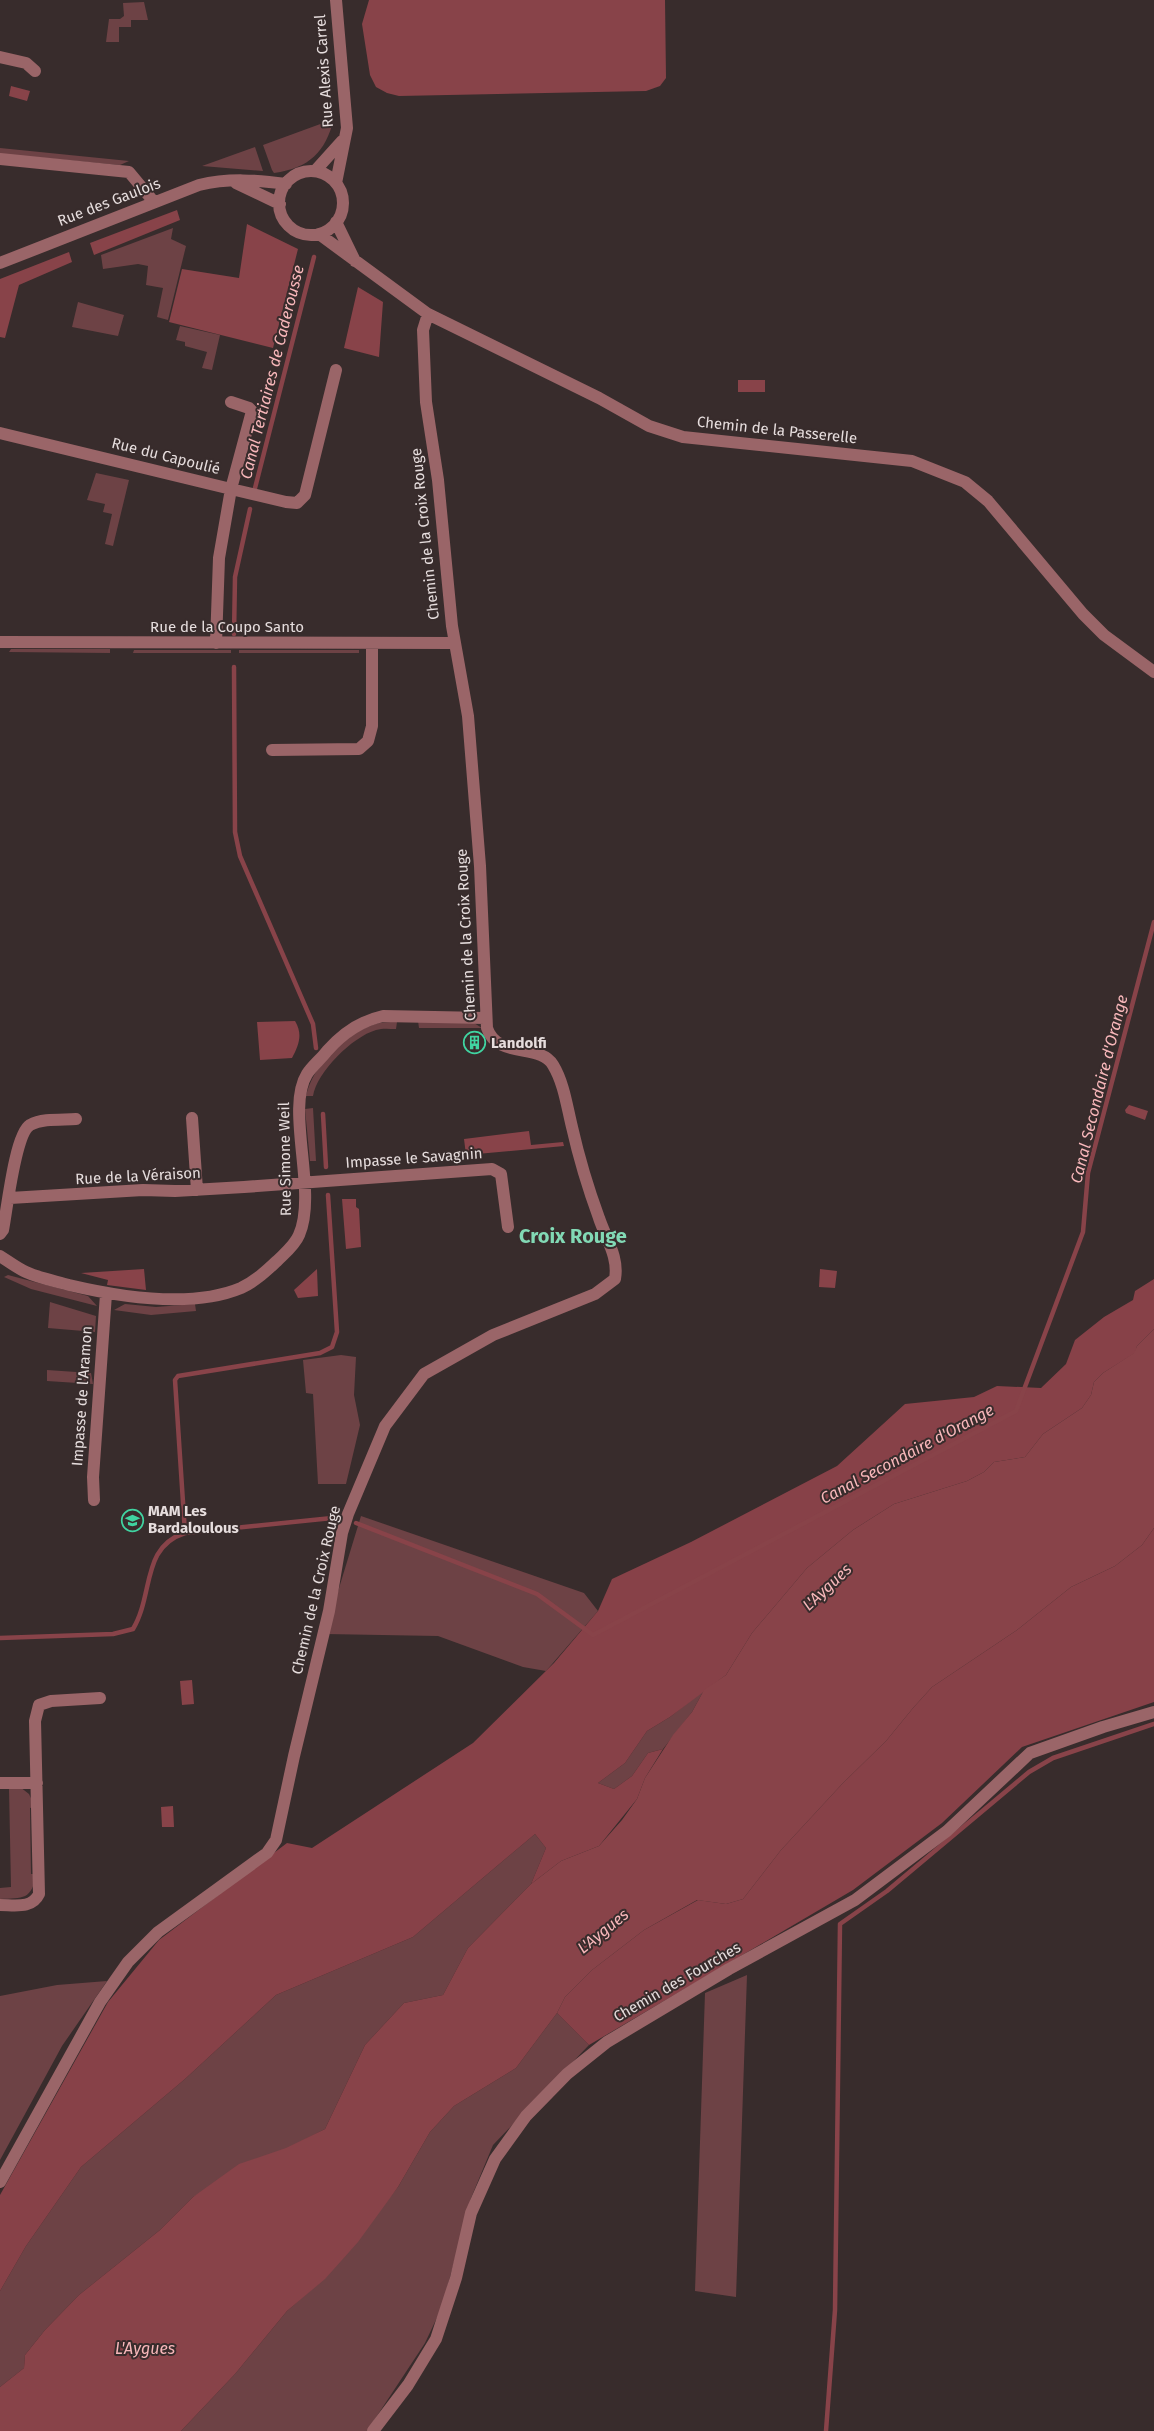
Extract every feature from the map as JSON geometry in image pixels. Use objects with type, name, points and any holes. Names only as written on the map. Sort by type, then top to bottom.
[{"type":"street","name":"Rue Alexis Carrel","points":[[336,0],[347,128],[336,183]]},
{"type":"street","points":[[0,57],[26,63],[35,71]]},
{"type":"street","name":"Rue Alexis Carrel","points":[[315,172],[344,139]]},
{"type":"street","points":[[0,159],[128,172],[154,202]]},
{"type":"street","points":[[232,181],[280,204],[281,193],[294,176],[304,172],[323,173],[336,183],[343,202],[336,222],[329,230],[319,234]]},
{"type":"street","points":[[232,181],[255,180],[286,184]]},
{"type":"street","name":"Rue des Gaulois","points":[[0,263],[199,185],[232,181]]},
{"type":"street","name":"Chemin de la Passerelle","points":[[280,204],[282,215],[288,224],[297,231],[319,234],[428,314],[599,398],[649,426],[683,437],[912,461],[965,482],[988,500],[1097,628],[1154,672]]},
{"type":"street","name":"Chemin de la Passerelle","points":[[336,222],[356,263]]},
{"type":"street","name":"Chemin de la Croix Rouge","points":[[0,2182],[100,2002],[128,1962],[158,1932],[267,1853],[276,1840],[329,1611],[342,1533],[348,1514],[385,1426],[424,1374],[493,1335],[595,1294],[609,1286],[615,1279],[616,1258],[589,1190],[563,1089],[553,1064],[542,1056],[504,1046],[494,1040],[489,1035],[485,1018],[477,819],[468,716],[454,643],[438,480],[426,402],[423,330],[428,314]]},
{"type":"street","points":[[231,402],[249,408],[252,411],[231,489],[298,503],[302,499],[336,370]]},
{"type":"street","name":"Rue du Capoulié","points":[[0,433],[231,489],[218,558],[216,644]]},
{"type":"street","name":"Rue de la Coupo Santo","points":[[0,642],[216,644],[454,643]]},
{"type":"street","points":[[272,750],[359,749],[368,741],[372,726],[372,643]]},
{"type":"street","name":"Rue Simone Weil","points":[[0,1256],[26,1272],[106,1294],[151,1299],[183,1298],[227,1292],[256,1280],[290,1249],[299,1236],[304,1220],[305,1181],[300,1094],[306,1075],[352,1027],[367,1020],[383,1016],[485,1018]]},
{"type":"street","points":[[0,1234],[10,1198],[15,1160],[23,1131],[30,1125],[43,1121],[76,1118]]},
{"type":"street","points":[[192,1118],[197,1190]]},
{"type":"street","name":"Impasse le Savagnin","points":[[305,1181],[416,1176],[492,1169],[501,1174],[508,1227]]},
{"type":"street","name":"Rue de la Véraison","points":[[10,1198],[143,1190],[197,1190],[305,1181]]},
{"type":"street","name":"Impasse de l'Aramon","points":[[94,1500],[93,1477],[106,1294]]},
{"type":"street","points":[[0,1905],[28,1905],[36,1901],[39,1894],[35,1721],[39,1705],[51,1701],[100,1698]]},
{"type":"street","name":"Chemin des Fourches","points":[[373,2431],[408,2385],[436,2339],[456,2278],[471,2213],[495,2159],[526,2116],[567,2074],[607,2042],[729,1969],[855,1900],[947,1831],[1030,1753],[1103,1727],[1154,1712]]},
{"type":"street","points":[[0,1783],[37,1783]]},
{"type":"shaded area","points":[[144,2],[148,20],[131,20],[131,27],[119,27],[119,42],[106,42],[109,19],[120,19],[124,16],[123,3]]},
{"type":"shaded area","points":[[334,119],[326,141],[314,156],[297,167],[274,173],[263,145]]},
{"type":"shaded area","points":[[255,147],[263,171],[202,166]]},
{"type":"shaded area","points":[[0,148],[129,161],[120,165],[0,154]]},
{"type":"shaded area","points":[[173,228],[171,239],[186,246],[168,320],[157,317],[163,288],[146,285],[148,266],[138,264],[103,269],[101,255]]},
{"type":"shaded area","points":[[78,302],[124,315],[118,336],[72,327]]},
{"type":"shaded area","points":[[180,326],[220,335],[212,370],[202,368],[207,352],[185,346],[185,342],[176,340]]},
{"type":"shaded area","points":[[96,473],[129,480],[113,546],[105,544],[112,514],[103,512],[105,504],[87,500]]},
{"type":"shaded area","points":[[11,649],[110,649],[110,653],[9,652]]},
{"type":"shaded area","points":[[134,650],[231,650],[231,653],[133,653]]},
{"type":"shaded area","points":[[239,650],[359,650],[359,653],[239,653]]},
{"type":"shaded area","points":[[469,1020],[482,1028],[419,1028],[418,1021]]},
{"type":"shaded area","points":[[397,1022],[396,1029],[376,1030],[357,1040],[347,1048],[328,1066],[313,1096],[306,1096],[315,1073],[341,1044],[351,1036],[373,1025]]},
{"type":"shaded area","points":[[313,1108],[316,1161],[310,1161],[305,1109]]},
{"type":"shaded area","points":[[8,1275],[88,1296],[97,1306],[31,1289],[4,1277]]},
{"type":"shaded area","points":[[1154,1279],[1154,1329],[1137,1346],[1135,1353],[1103,1373],[1094,1382],[1091,1395],[1082,1408],[1043,1434],[1025,1457],[994,1462],[984,1472],[967,1481],[894,1504],[853,1530],[807,1568],[752,1633],[726,1675],[670,1717],[647,1731],[625,1763],[598,1783],[614,1789],[632,1776],[648,1753],[663,1749],[645,1778],[637,1799],[599,1846],[561,1861],[531,1884],[546,1848],[535,1834],[413,1937],[276,1995],[185,2079],[81,2167],[26,2246],[0,2291],[0,2195],[108,2002],[159,1940],[287,1843],[312,1848],[473,1743],[554,1663],[598,1611],[612,1579],[691,1542],[837,1466],[905,1404],[974,1397],[997,1386],[1041,1388],[1066,1364],[1075,1340],[1104,1317],[1133,1300],[1135,1291]]},
{"type":"shaded area","points":[[50,1302],[96,1316],[95,1332],[48,1328]]},
{"type":"shaded area","points":[[125,1304],[156,1307],[195,1304],[196,1311],[151,1315],[114,1310]]},
{"type":"shaded area","points":[[341,1355],[356,1357],[354,1395],[360,1425],[346,1484],[318,1484],[313,1394],[306,1393],[303,1360]]},
{"type":"shaded area","points":[[47,1370],[91,1373],[93,1384],[47,1381]]},
{"type":"shaded area","points":[[361,1516],[584,1593],[598,1611],[546,1671],[523,1667],[438,1636],[325,1634]]},
{"type":"shaded area","points":[[1154,1528],[1154,1702],[1022,1747],[942,1823],[853,1890],[589,2045],[557,2013],[565,1997],[592,1970],[644,1930],[698,1900],[726,1904],[743,1899],[781,1850],[842,1784],[886,1741],[932,1687],[1017,1630],[1071,1587],[1115,1566],[1142,1545]]},
{"type":"shaded area","points":[[704,1690],[692,1712],[663,1749],[648,1753],[632,1776],[614,1789],[598,1783],[625,1763],[647,1731],[670,1717]]},
{"type":"shaded area","points":[[20,1787],[29,1794],[35,1807],[30,1808],[31,1874],[36,1874],[32,1889],[25,1896],[0,1899],[0,1888],[11,1887],[9,1788]]},
{"type":"shaded area","points":[[535,1834],[546,1848],[531,1884],[468,1948],[443,1995],[404,2003],[365,2045],[325,2129],[193,2197],[160,2230],[79,2295],[45,2330],[25,2355],[24,2368],[0,2387],[0,2291],[26,2246],[81,2167],[185,2079],[276,1995],[413,1937]]},
{"type":"shaded area","points":[[747,1975],[736,2297],[695,2291],[705,1993]]},
{"type":"shaded area","points":[[107,1981],[62,2046],[0,2160],[0,1996],[57,1985]]},
{"type":"shaded area","points":[[557,2013],[589,2045],[493,2145],[471,2198],[442,2307],[425,2343],[367,2431],[181,2431],[235,2374],[287,2311],[327,2276],[398,2187],[430,2132],[454,2106],[516,2068]]},
{"type":"water","points":[[369,0],[665,0],[666,78],[660,86],[646,91],[399,96],[387,93],[376,87],[370,75],[362,24]]},
{"type":"water","points":[[11,86],[30,91],[27,101],[9,96]]},
{"type":"water","points":[[177,210],[180,220],[94,255],[90,243]]},
{"type":"water","points":[[247,224],[298,249],[273,348],[169,322],[182,269],[239,278]]},
{"type":"water","points":[[69,252],[72,262],[19,285],[5,338],[0,337],[0,279]]},
{"type":"water","points":[[358,287],[383,302],[379,357],[344,348]]},
{"type":"water","points":[[738,380],[765,380],[765,392],[738,392]]},
{"type":"water","points":[[295,1021],[299,1030],[299,1040],[292,1058],[260,1060],[257,1022]]},
{"type":"water","points":[[1129,1105],[1148,1111],[1145,1120],[1126,1113],[1125,1110]]},
{"type":"water","points":[[529,1131],[531,1145],[563,1142],[564,1146],[466,1155],[464,1139]]},
{"type":"water","points":[[342,1199],[356,1199],[356,1207],[359,1209],[361,1247],[346,1249]]},
{"type":"water","points":[[144,1269],[146,1290],[107,1285],[108,1280],[81,1273]]},
{"type":"water","points":[[317,1269],[318,1296],[298,1298],[294,1290]]},
{"type":"water","points":[[820,1269],[837,1271],[835,1288],[819,1287]]},
{"type":"water","name":"L'Aygues","points":[[1154,1329],[1154,1528],[1142,1545],[1115,1566],[1071,1587],[1017,1630],[932,1687],[886,1741],[842,1784],[781,1850],[743,1899],[726,1904],[697,1900],[644,1930],[592,1970],[565,1997],[557,2013],[516,2068],[454,2106],[430,2132],[398,2187],[358,2242],[325,2279],[287,2311],[235,2374],[181,2431],[0,2431],[0,2387],[24,2368],[25,2355],[45,2330],[79,2295],[160,2230],[193,2197],[239,2164],[286,2148],[325,2129],[365,2045],[404,2003],[443,1995],[468,1948],[531,1884],[561,1861],[599,1846],[622,1820],[637,1799],[645,1778],[673,1735],[692,1712],[704,1690],[726,1675],[752,1633],[807,1568],[853,1530],[894,1504],[967,1481],[984,1472],[994,1462],[1025,1457],[1043,1434],[1082,1408],[1091,1395],[1094,1382],[1103,1373],[1134,1353],[1137,1346]]},
{"type":"water","points":[[192,1680],[194,1704],[182,1705],[180,1681]]},
{"type":"water","points":[[173,1806],[174,1827],[162,1827],[161,1807]]},
{"type":"waterway","name":"Canal Tertiaires de Caderousse","points":[[254,492],[314,257]]},
{"type":"waterway","name":"Canal Tertiaires de Caderousse","points":[[234,634],[235,577],[250,509]]},
{"type":"waterway","name":"Canal Tertiaires de Caderousse","points":[[234,667],[235,832],[240,856],[313,1024],[316,1048]]},
{"type":"waterway","name":"Canal Secondaire d'Orange","points":[[356,1523],[537,1594],[593,1635],[1016,1411],[1083,1232],[1088,1173],[1154,922]]},
{"type":"waterway","name":"Canal Tertiaires de Caderousse","points":[[323,1114],[326,1167]]},
{"type":"waterway","name":"Canal Tertiaires de Caderousse","points":[[185,1533],[175,1380],[178,1376],[320,1353],[332,1347],[337,1332],[328,1195]]},
{"type":"waterway","name":"Canal Secondaire d'Orange","points":[[0,1638],[113,1634],[133,1629],[144,1601],[155,1560],[161,1549],[171,1540],[185,1533],[342,1517]]},
{"type":"waterway","points":[[826,2431],[835,2310],[840,1924],[887,1891],[1029,1772],[1053,1758],[1154,1724]]},
{"type":"place","name":"Landolfi","points":[[475,1043]]},
{"type":"place","name":"MAM Les Bardaloulous","points":[[132,1520]]},
{"type":"district","name":"Croix Rouge","points":[[573,1236]]}]
